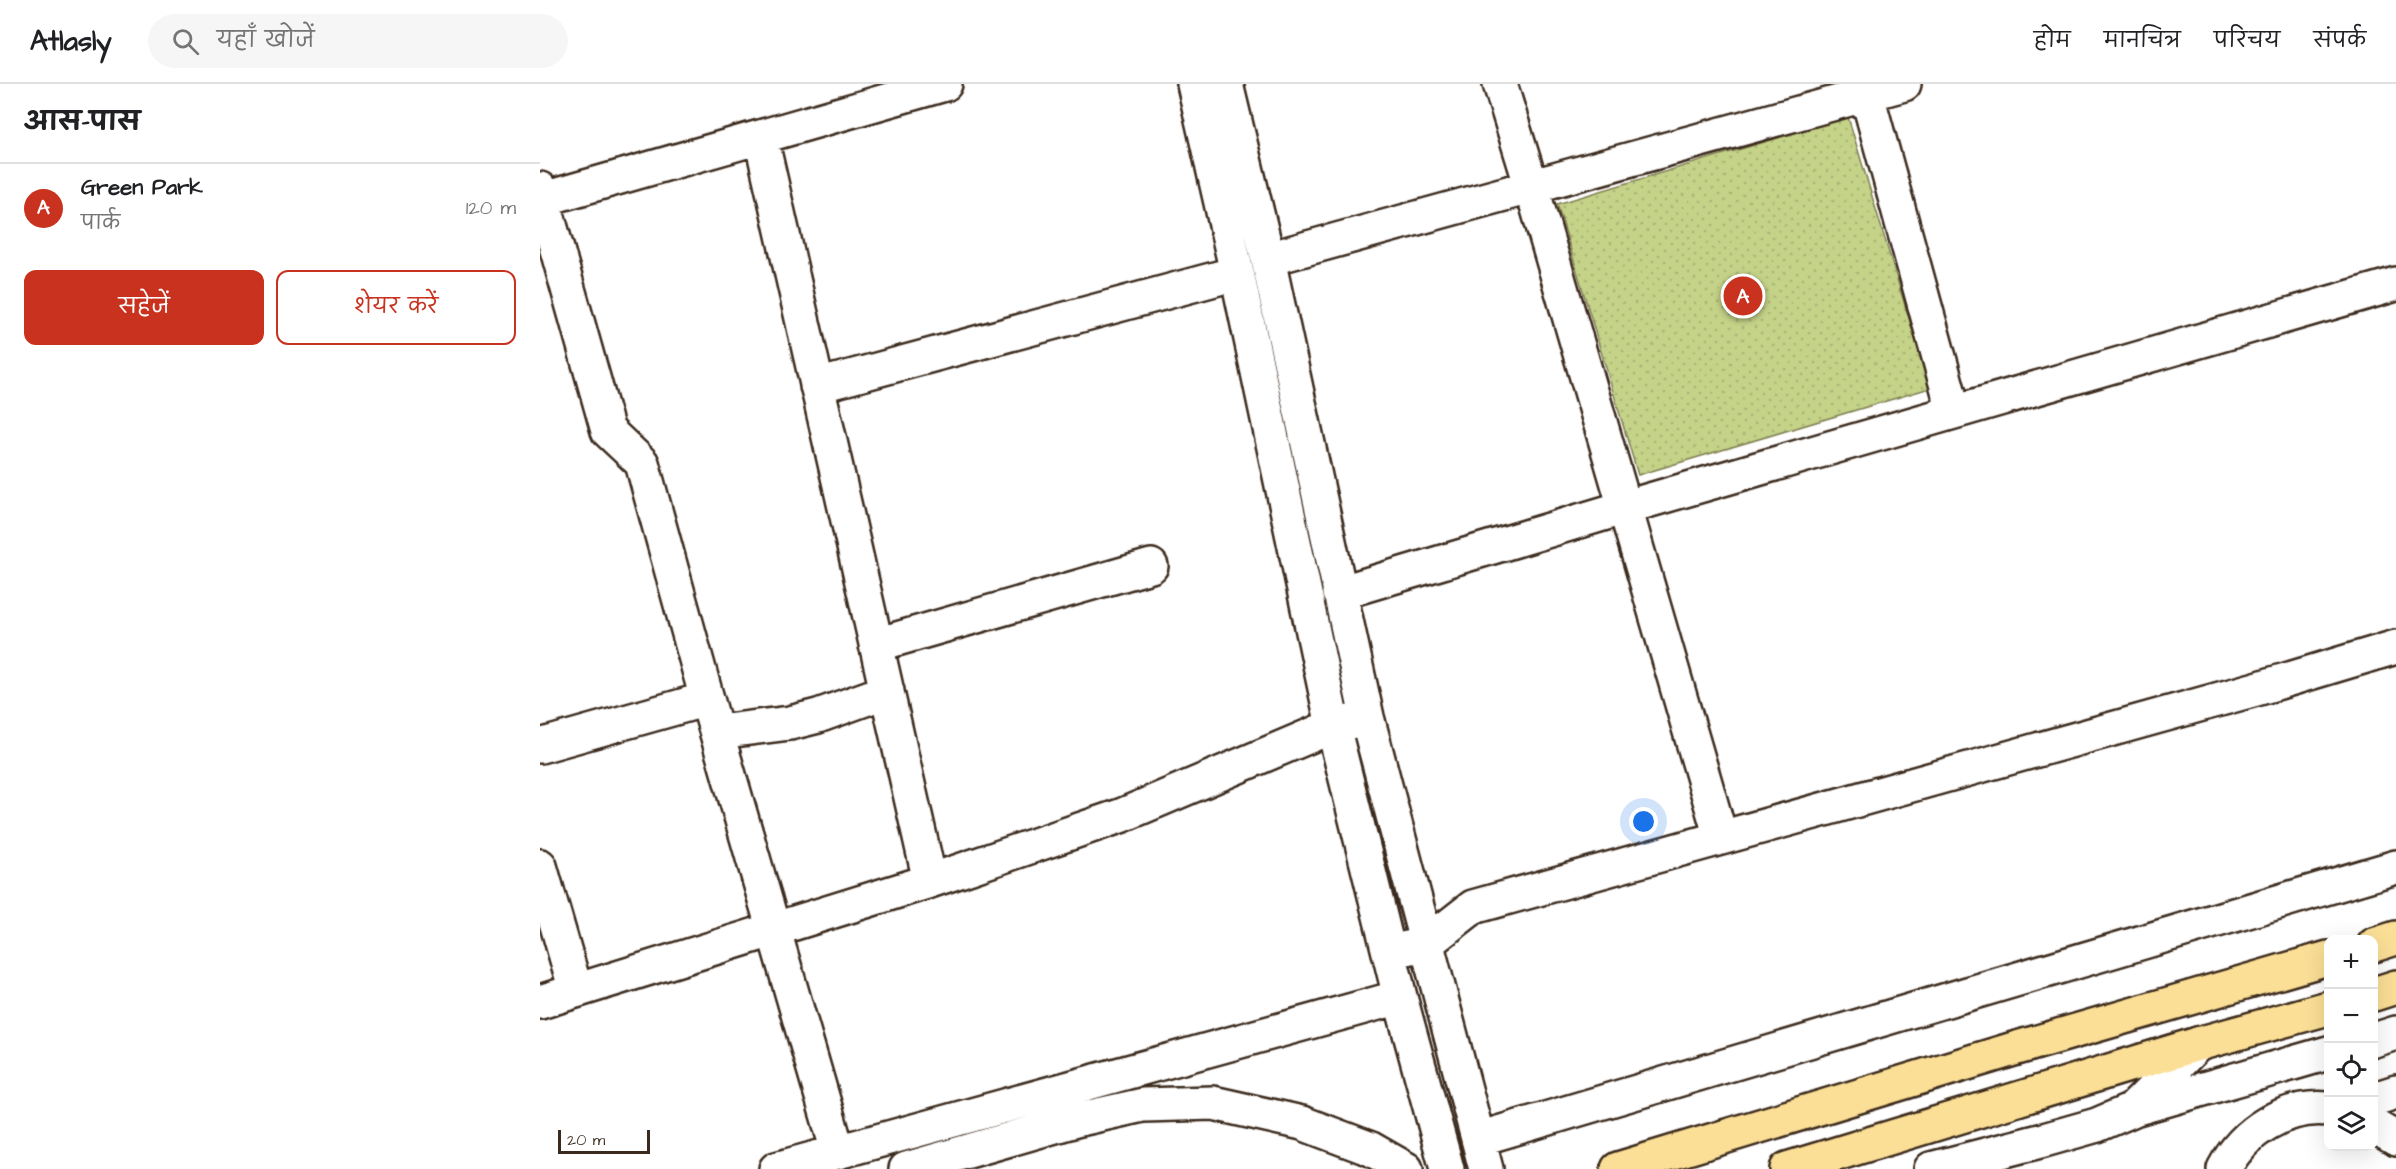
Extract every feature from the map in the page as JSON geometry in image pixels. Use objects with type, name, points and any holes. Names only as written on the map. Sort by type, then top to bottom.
[{"type":"highway","points":[[2378,943],[2396,938]]},
{"type":"highway","points":[[1618,1169],[2017,1048],[2324,959]]},
{"type":"highway","points":[[2378,992],[2396,987]]},
{"type":"highway","points":[[1787,1169],[2198,1044],[2324,1009]]},
{"type":"street","points":[[838,1152],[707,699],[642,463],[608,431],[541,196],[761,138],[945,84]]},
{"type":"street","points":[[1194,84],[1333,726],[1391,953],[1400,997],[1447,1169]]},
{"type":"street","points":[[1226,84],[1268,259],[1367,717],[1482,1154],[2396,867]]},
{"type":"street","points":[[1500,84],[1626,507],[1721,838]]},
{"type":"street","points":[[1268,259],[1532,188],[1865,89],[1904,84]]},
{"type":"street","points":[[1865,89],[1954,412]]},
{"type":"street","points":[[761,138],[930,881]]},
{"type":"street","points":[[817,386],[1236,273]]},
{"type":"street","points":[[1339,593],[1626,507],[2396,284]]},
{"type":"street","points":[[876,645],[1151,566]]},
{"type":"street","points":[[1380,916],[1418,906],[1473,907],[2256,689],[2396,647]]},
{"type":"street","points":[[718,732],[790,723],[818,716],[886,691]]},
{"type":"street","points":[[540,746],[707,699]]},
{"type":"street","points":[[540,1002],[930,881],[1123,815],[1333,726],[1367,717]]},
{"type":"street","points":[[540,866],[576,991]]},
{"type":"street","points":[[1391,953],[1426,943],[1473,907]]},
{"type":"street","points":[[776,1169],[1400,997]]},
{"type":"street","points":[[2378,1039],[2396,1034]]},
{"type":"street","points":[[2132,1110],[2198,1044]]},
{"type":"street","points":[[1931,1169],[2097,1125],[2132,1110],[2324,1054]]},
{"type":"street","points":[[2378,1097],[2396,1092]]},
{"type":"street","points":[[906,1169],[1076,1120],[1143,1105],[1213,1103],[1302,1123],[1371,1149],[1406,1169]]},
{"type":"street","points":[[2224,1169],[2231,1156],[2257,1129],[2284,1114],[2314,1107],[2324,1108]]},
{"type":"street","points":[[2378,1129],[2396,1139]]},
{"type":"green space","points":[[1848,117],[1930,388],[1638,475],[1557,204]]},
{"type":"place","name":"Green Park","points":[[1743,296]]}]
